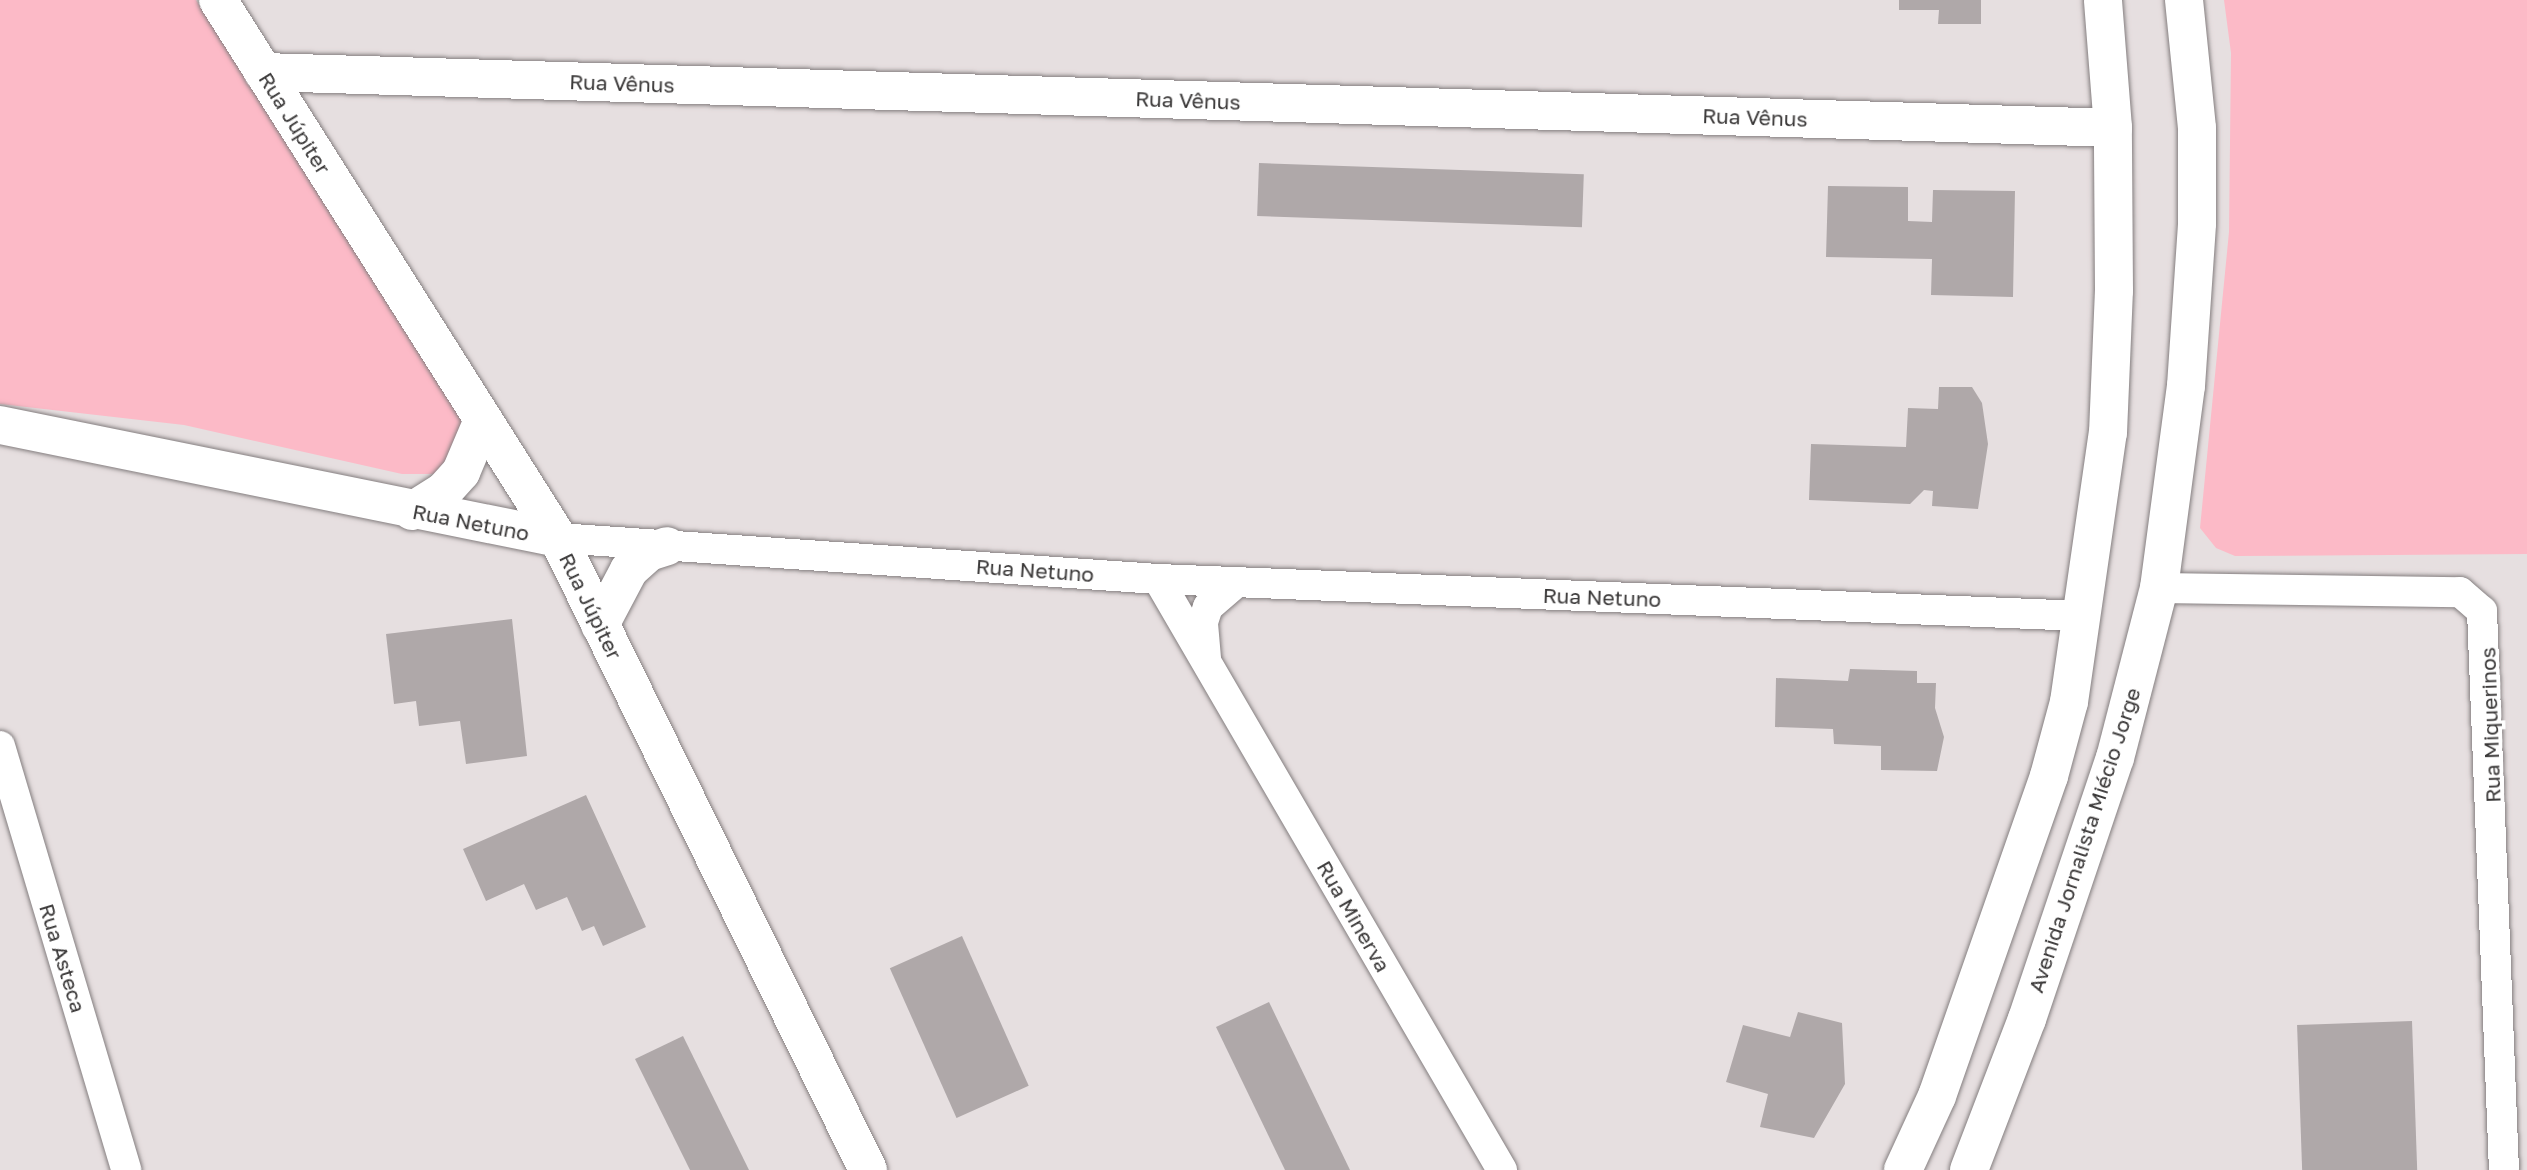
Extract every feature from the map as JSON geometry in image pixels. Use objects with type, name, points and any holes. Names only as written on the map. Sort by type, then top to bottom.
[{"type":"street","name":"Rua Júpiter","points":[[218,0],[558,538],[868,1170]]},
{"type":"street","points":[[1903,1170],[1937,1096],[2049,776],[2069,702],[2108,433],[2114,291],[2113,128],[2103,0]]},
{"type":"street","name":"Avenida Jornalista Miécio Jorge","points":[[1969,1170],[2027,1019],[2115,758],[2159,588],[2186,386],[2197,223],[2197,128],[2184,0]]},
{"type":"street","name":"Rua Vênus","points":[[263,72],[2113,128]]},
{"type":"street","points":[[412,511],[443,492],[461,472],[483,420]]},
{"type":"street","name":"Rua Netuno","points":[[0,425],[412,511],[558,538],[1158,579],[2082,616]]},
{"type":"street","points":[[600,625],[629,570],[649,552],[667,546]]},
{"type":"street","name":"Rua Minerva","points":[[1158,579],[1502,1170]]},
{"type":"street","name":"Rua Minerva","points":[[1206,662],[1202,637],[1208,607],[1237,582]]},
{"type":"street","name":"Rua Miquerinos","points":[[2159,588],[2460,592],[2482,611],[2504,1170]]},
{"type":"street","name":"Rua Asteca","points":[[0,746],[126,1170]]},
{"type":"shaded area","points":[[0,0],[196,0],[469,428],[436,474],[402,474],[184,425],[0,404]]},
{"type":"shaded area","points":[[2224,0],[2527,0],[2527,554],[2235,556],[2216,548],[2200,528],[2229,232],[2231,53]]},
{"type":"building","points":[[1899,0],[1981,0],[1981,24],[1938,24],[1939,10],[1899,10]]},
{"type":"building","points":[[1259,163],[1584,174],[1582,227],[1257,216]]},
{"type":"building","points":[[1828,186],[1908,187],[1908,221],[1932,222],[1933,190],[2015,191],[2013,297],[1931,295],[1932,259],[1826,257]]},
{"type":"building","points":[[1939,387],[1972,387],[1982,403],[1988,444],[1978,509],[1932,506],[1933,491],[1924,490],[1910,504],[1809,500],[1811,444],[1906,447],[1908,408],[1938,409]]},
{"type":"building","points":[[512,619],[527,756],[466,764],[460,721],[419,726],[416,701],[394,704],[386,634]]},
{"type":"building","points":[[1850,669],[1917,671],[1917,683],[1936,683],[1935,708],[1944,737],[1937,771],[1881,770],[1881,746],[1834,744],[1833,729],[1775,727],[1776,678],[1848,681]]},
{"type":"building","points":[[586,795],[646,927],[603,946],[594,926],[582,931],[567,897],[536,910],[524,884],[486,901],[463,849]]},
{"type":"building","points":[[962,936],[1029,1086],[957,1118],[890,968]]},
{"type":"building","points":[[1269,1002],[1350,1170],[1285,1170],[1216,1027]]},
{"type":"building","points":[[1798,1012],[1842,1023],[1845,1084],[1814,1138],[1760,1127],[1768,1094],[1726,1082],[1743,1025],[1790,1037]]},
{"type":"building","points":[[2412,1021],[2417,1170],[2302,1170],[2297,1025]]},
{"type":"building","points":[[683,1036],[749,1170],[690,1170],[635,1059]]}]
